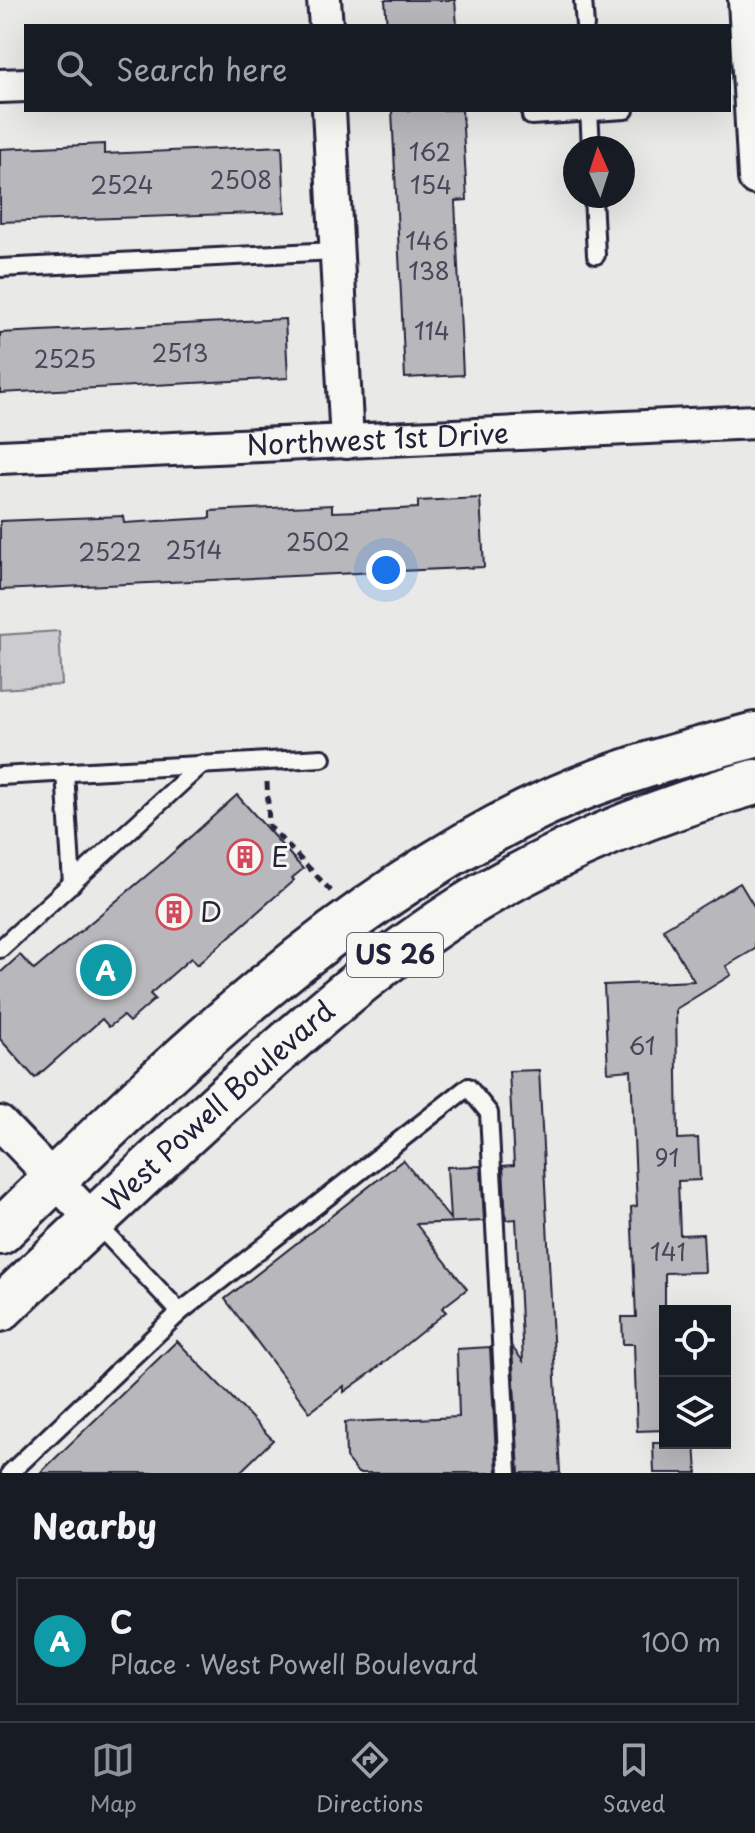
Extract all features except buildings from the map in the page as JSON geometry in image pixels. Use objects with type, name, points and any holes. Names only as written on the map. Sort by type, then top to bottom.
[{"type":"main road","name":"West Powell Boulevard","points":[[0,1232],[197,1046],[356,918],[436,862],[543,804],[611,776],[755,735]]},
{"type":"main road","name":"West Powell Boulevard","points":[[0,1309],[177,1141],[317,1017],[420,936],[521,875],[615,829],[755,782]]},
{"type":"street","points":[[324,0],[326,24]]},
{"type":"street","points":[[745,0],[740,103],[755,178]]},
{"type":"street","points":[[0,86],[24,85]]},
{"type":"street","points":[[329,112],[347,442]]},
{"type":"street","name":"Northwest 1st Drive","points":[[0,457],[755,422]]},
{"type":"street","points":[[0,1123],[93,1220]]},
{"type":"lane","points":[[583,0],[585,24]]},
{"type":"lane","points":[[531,116],[577,112]]},
{"type":"lane","points":[[589,112],[590,136]]},
{"type":"lane","points":[[594,208],[596,255]]},
{"type":"lane","points":[[0,268],[335,251]]},
{"type":"lane","points":[[0,776],[322,758]]},
{"type":"lane","points":[[0,949],[202,764]]},
{"type":"lane","points":[[65,772],[72,884]]},
{"type":"lane","points":[[10,1473],[180,1312],[468,1087],[489,1113],[508,1473]]},
{"type":"lane","points":[[93,1220],[180,1312]]},
{"type":"path","points":[[266,761],[269,826],[356,918]]},
{"type":"shaded area","points":[[59,631],[62,685],[0,689],[0,635]]},
{"type":"place","name":"E","points":[[245,857]]},
{"type":"place","name":"D","points":[[174,912]]},
{"type":"place","name":"C","points":[[106,970]]}]
